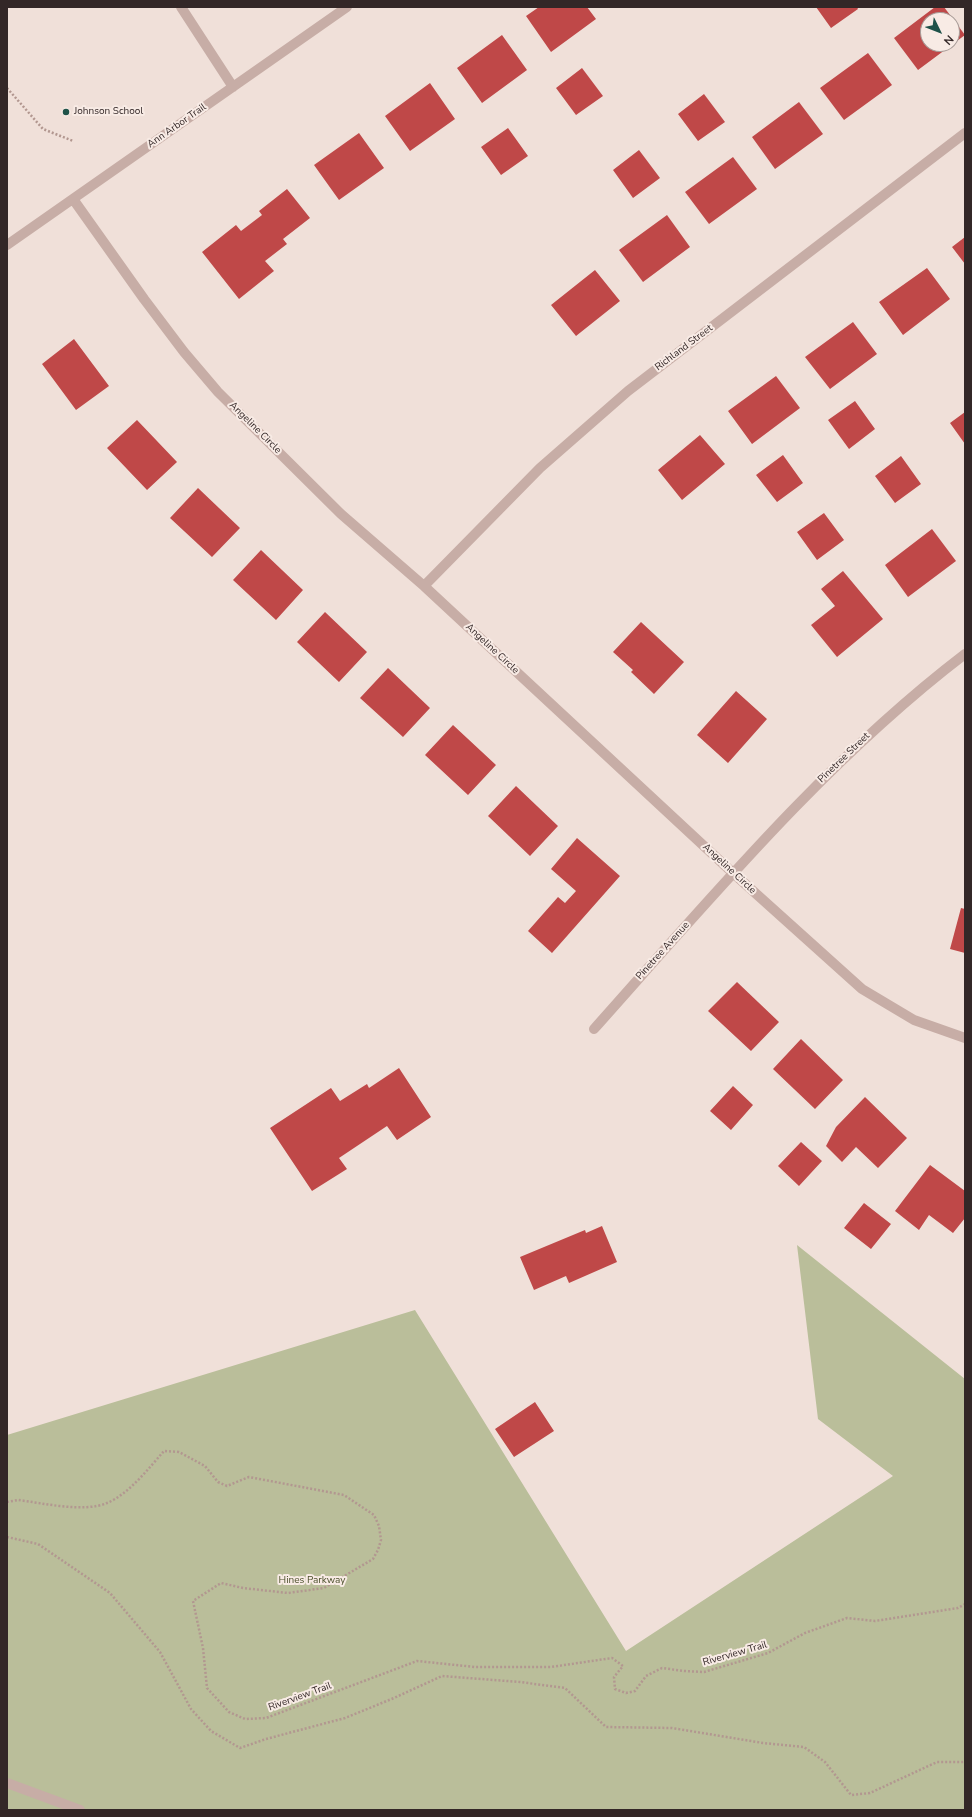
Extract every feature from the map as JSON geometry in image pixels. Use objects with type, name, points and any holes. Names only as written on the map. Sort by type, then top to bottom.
[{"type":"street","points":[[181,7],[233,86]]},
{"type":"street","name":"Ann Arbor Trail","points":[[7,245],[347,7]]},
{"type":"street","name":"Richland Street","points":[[424,586],[540,468],[628,391],[965,132]]},
{"type":"street","name":"Angeline Circle","points":[[73,199],[144,299],[184,352],[218,392],[341,514],[424,586],[733,873],[862,988],[914,1020],[965,1038]]},
{"type":"street","name":"Pinetree Street","points":[[733,873],[841,760],[930,681],[965,654]]},
{"type":"street","name":"Pinetree Avenue","points":[[594,1029],[733,873]]},
{"type":"street","points":[[7,1782],[80,1810]]},
{"type":"path","points":[[7,88],[43,129],[73,141]]},
{"type":"path","name":"Riverview Trail","points":[[7,1502],[18,1500],[90,1506],[108,1503],[129,1488],[164,1451],[179,1452],[205,1466],[218,1482],[227,1486],[249,1477],[344,1495],[374,1515],[379,1526],[381,1540],[373,1559],[324,1588],[288,1593],[243,1588],[221,1583],[193,1602],[204,1648],[207,1688],[229,1712],[245,1719],[266,1718],[417,1661],[475,1667],[551,1667],[612,1658],[623,1666],[614,1677],[615,1689],[626,1693],[635,1691],[646,1676],[662,1668],[704,1672],[768,1653],[805,1633],[847,1618],[875,1621],[958,1608],[965,1604]]},
{"type":"path","points":[[7,1537],[38,1544],[110,1593],[160,1652],[191,1709],[211,1731],[240,1748],[345,1718],[442,1676],[520,1682],[565,1688],[606,1727],[672,1728],[764,1743],[804,1747],[825,1762],[852,1795],[870,1793],[937,1762],[965,1762]]},
{"type":"green space","name":"Hines Parkway","points":[[797,1245],[965,1379],[965,1810],[7,1810],[7,1435],[415,1310],[626,1651],[893,1476],[818,1419]]},
{"type":"building","points":[[539,7],[587,7],[596,19],[551,52],[526,16]]},
{"type":"building","points":[[816,7],[857,7],[858,9],[831,28]]},
{"type":"building","points":[[935,7],[944,7],[948,12],[928,12]]},
{"type":"building","points":[[920,18],[920,52],[942,52],[918,70],[894,38]]},
{"type":"building","points":[[960,28],[965,35],[960,39]]},
{"type":"building","points":[[502,35],[527,70],[482,103],[457,68]]},
{"type":"building","points":[[868,53],[892,85],[844,120],[820,88]]},
{"type":"building","points":[[582,68],[603,96],[576,115],[556,88]]},
{"type":"building","points":[[430,83],[455,119],[410,151],[385,116]]},
{"type":"building","points":[[704,94],[725,122],[698,141],[678,114]]},
{"type":"building","points":[[799,102],[823,134],[775,169],[752,137]]},
{"type":"building","points":[[508,128],[528,156],[501,175],[481,147]]},
{"type":"building","points":[[359,133],[384,168],[339,200],[314,165]]},
{"type":"building","points":[[639,150],[660,178],[633,198],[613,170]]},
{"type":"building","points":[[733,157],[757,189],[709,224],[685,192]]},
{"type":"building","points":[[287,189],[310,218],[283,239],[287,244],[265,261],[274,271],[239,299],[202,252],[236,225],[241,231],[262,215],[259,211]]},
{"type":"building","points":[[667,215],[690,247],[643,282],[619,250]]},
{"type":"building","points":[[965,237],[965,264],[952,247]]},
{"type":"building","points":[[927,268],[950,299],[903,335],[879,302]]},
{"type":"building","points":[[595,270],[620,301],[576,336],[551,305]]},
{"type":"building","points":[[853,322],[877,354],[830,389],[805,357]]},
{"type":"building","points":[[74,339],[109,386],[76,410],[42,364]]},
{"type":"building","points":[[776,376],[800,408],[752,444],[728,411]]},
{"type":"building","points":[[855,401],[875,429],[849,449],[828,420]]},
{"type":"building","points":[[965,412],[965,444],[950,423]]},
{"type":"building","points":[[137,420],[177,462],[147,490],[107,448]]},
{"type":"building","points":[[700,435],[725,464],[682,500],[658,470]]},
{"type":"building","points":[[783,455],[803,483],[777,502],[756,475]]},
{"type":"building","points":[[901,456],[921,484],[895,503],[875,476]]},
{"type":"building","points":[[198,488],[240,528],[212,557],[170,518]]},
{"type":"building","points":[[824,513],[844,540],[817,560],[797,532]]},
{"type":"building","points":[[932,529],[956,561],[908,597],[885,565]]},
{"type":"building","points":[[261,550],[303,590],[276,620],[233,580]]},
{"type":"building","points":[[843,571],[883,619],[837,657],[811,625],[835,606],[821,589]]},
{"type":"building","points":[[325,612],[367,652],[339,682],[297,642]]},
{"type":"building","points":[[641,622],[684,662],[654,694],[631,672],[633,670],[613,652]]},
{"type":"building","points":[[388,668],[430,708],[403,737],[360,698]]},
{"type":"building","points":[[736,691],[767,719],[728,763],[697,735]]},
{"type":"building","points":[[453,725],[496,765],[468,795],[425,755]]},
{"type":"building","points":[[516,786],[558,826],[530,856],[488,816]]},
{"type":"building","points":[[577,838],[620,876],[552,953],[528,931],[558,897],[565,903],[576,891],[551,869]]},
{"type":"building","points":[[961,908],[965,909],[965,953],[950,949]]},
{"type":"building","points":[[737,982],[779,1022],[751,1051],[708,1011]]},
{"type":"building","points":[[801,1039],[843,1080],[815,1109],[773,1069]]},
{"type":"building","points":[[399,1068],[431,1117],[397,1140],[387,1126],[339,1158],[347,1169],[312,1191],[270,1128],[331,1088],[340,1101],[367,1084],[369,1088]]},
{"type":"building","points":[[733,1086],[753,1105],[731,1130],[710,1111]]},
{"type":"building","points":[[865,1097],[907,1138],[878,1168],[856,1147],[842,1162],[826,1146],[836,1127]]},
{"type":"building","points":[[801,1142],[822,1161],[799,1186],[778,1166]]},
{"type":"building","points":[[930,1165],[965,1191],[965,1218],[953,1233],[929,1215],[919,1230],[895,1211]]},
{"type":"building","points":[[864,1203],[891,1224],[871,1249],[844,1228]]},
{"type":"building","points":[[602,1226],[617,1262],[569,1283],[566,1276],[534,1290],[520,1257],[585,1230],[586,1233]]},
{"type":"building","points":[[535,1402],[554,1431],[514,1457],[495,1429]]},
{"type":"place","name":"Johnson School","points":[[66,112]]}]
